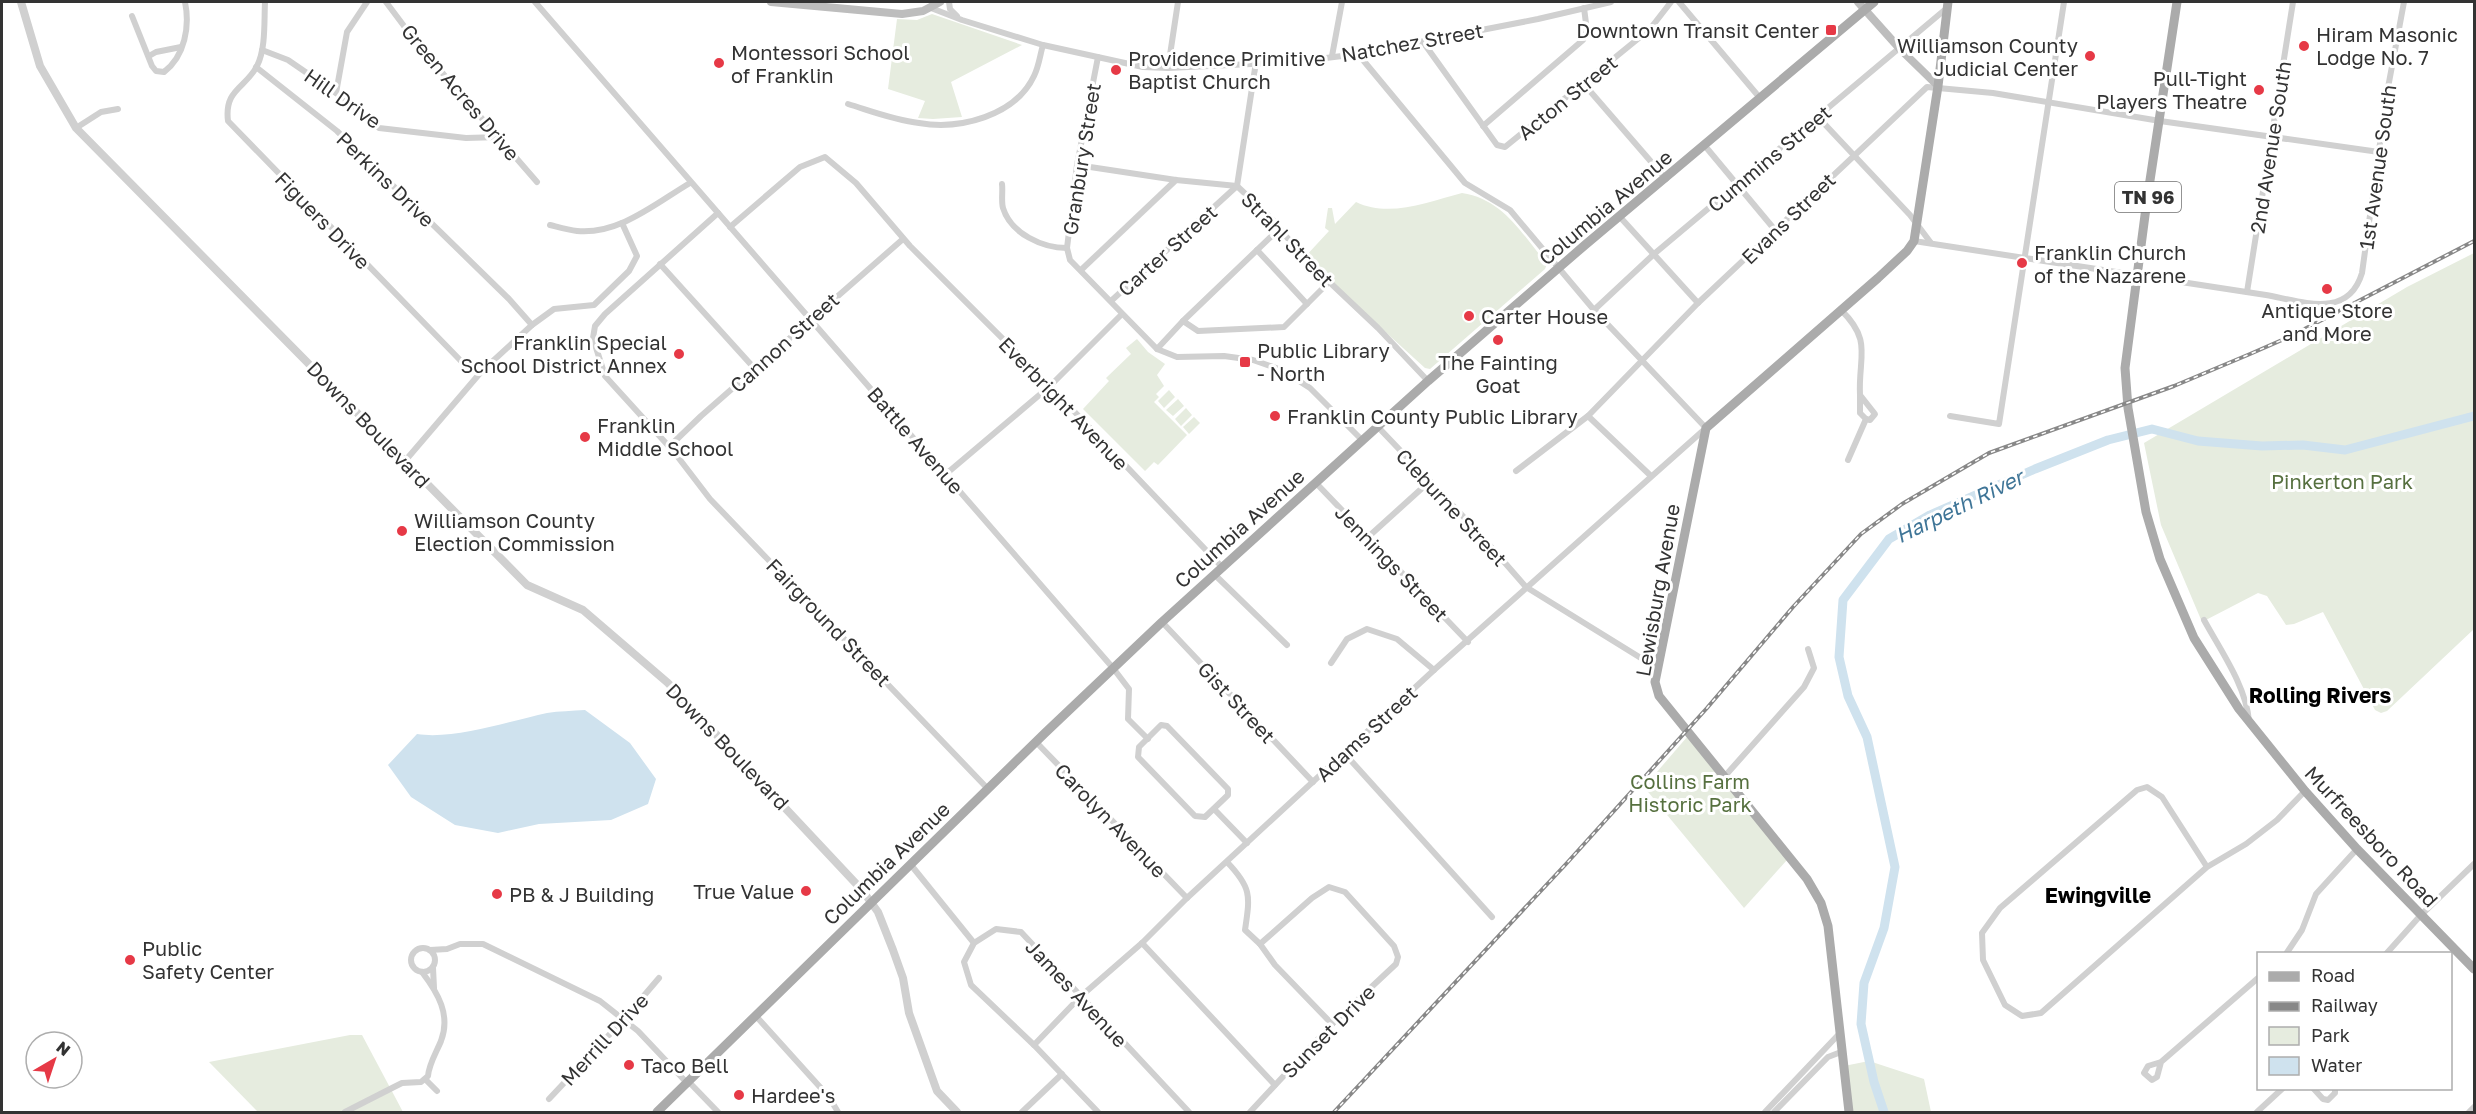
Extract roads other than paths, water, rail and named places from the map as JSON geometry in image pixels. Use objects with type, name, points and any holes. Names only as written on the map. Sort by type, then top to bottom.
[{"type":"main road","points":[[771,2],[896,13],[912,13],[931,8],[940,2]]},
{"type":"main road","points":[[1858,2],[1900,49],[1938,86]]},
{"type":"main road","name":"Columbia Avenue","points":[[657,1113],[1162,622],[1428,381],[1874,2]]},
{"type":"main road","name":"TN 96","points":[[2137,275],[2177,2]]},
{"type":"main road","points":[[1706,429],[1907,251],[1914,241],[1938,86],[1947,5]]},
{"type":"main road","name":"Murfreesboro Road","points":[[2137,275],[2126,368],[2127,406],[2146,512],[2160,559],[2194,638],[2213,671],[2249,722],[2305,791],[2420,916],[2475,969]]},
{"type":"main road","name":"Lewisburg Avenue","points":[[1706,429],[1655,681],[1659,696],[1807,879],[1821,903],[1828,926],[1849,1113]]},
{"type":"street","name":"Downs Boulevard","points":[[21,2],[40,66],[76,128],[527,585],[584,610],[668,683],[814,837],[872,903],[878,912],[903,978],[909,1013],[937,1091],[957,1113]]},
{"type":"street","points":[[132,16],[156,71],[164,72],[176,58],[189,21],[185,2]]},
{"type":"street","name":"Figuers Drive","points":[[265,2],[262,50],[256,67],[236,89],[226,110],[228,121],[461,361],[481,372]]},
{"type":"street","points":[[336,93],[347,32],[367,2]]},
{"type":"street","name":"Green Acres Drive","points":[[386,2],[419,46],[537,182]]},
{"type":"street","name":"Battle Avenue","points":[[535,2],[1113,668],[1129,689],[1128,719],[1148,739]]},
{"type":"street","points":[[949,2],[950,9],[962,20]]},
{"type":"street","points":[[1168,68],[1178,2]]},
{"type":"street","points":[[1332,56],[1342,2]]},
{"type":"street","name":"Natchez Street","points":[[931,8],[1043,45],[1143,67],[1168,68],[1256,62],[1294,62],[1358,54],[1611,2]]},
{"type":"street","name":"Acton Street","points":[[1423,42],[1497,145],[1505,147],[1650,29],[1671,2]]},
{"type":"street","points":[[1680,2],[1760,98]]},
{"type":"street","points":[[1950,416],[1999,424],[2064,2]]},
{"type":"street","name":"2nd Avenue South","points":[[2247,292],[2293,2]]},
{"type":"street","name":"1st Avenue South","points":[[2247,292],[2328,305],[2351,294],[2358,285],[2404,2]]},
{"type":"street","name":"Cummins Street","points":[[1594,310],[1654,254],[1900,49],[1947,5]]},
{"type":"street","points":[[1484,126],[1583,40],[1587,30],[1584,8]]},
{"type":"street","points":[[848,104],[901,120],[935,125],[979,118],[1012,104],[1021,95],[1035,74],[1043,45]]},
{"type":"street","points":[[149,56],[181,47]]},
{"type":"street","name":"Hill Drive","points":[[262,50],[288,60],[336,93],[379,128],[465,138],[500,137]]},
{"type":"street","points":[[1358,54],[1460,178],[1510,210],[1594,310],[1706,429]]},
{"type":"street","name":"Granbury Street","points":[[1098,57],[1077,165],[1066,248],[1070,260],[1156,349]]},
{"type":"street","points":[[1237,186],[1256,62]]},
{"type":"street","name":"Perkins Drive","points":[[256,67],[337,131],[509,299],[532,325]]},
{"type":"street","points":[[1583,83],[1666,178]]},
{"type":"street","points":[[1938,86],[2379,152]]},
{"type":"street","name":"Evans Street","points":[[1516,471],[1588,416],[1641,359],[1775,230],[1927,87],[1938,86]]},
{"type":"street","points":[[76,128],[101,112],[117,110]]},
{"type":"street","points":[[1818,117],[1910,215],[1931,243]]},
{"type":"street","points":[[1705,146],[1775,230]]},
{"type":"street","name":"Everbright Avenue","points":[[730,227],[800,167],[825,157],[856,183],[903,238],[1050,386],[1223,568]]},
{"type":"street","name":"Strahl Street","points":[[1077,165],[1176,180],[1237,186],[1428,381]]},
{"type":"street","points":[[1081,270],[1176,180]]},
{"type":"street","points":[[549,225],[577,231],[602,229],[622,223],[690,183]]},
{"type":"street","points":[[1002,184],[1003,208],[1024,234],[1052,248],[1066,248]]},
{"type":"street","name":"Carter Street","points":[[1111,301],[1237,186]]},
{"type":"street","points":[[674,452],[605,376],[595,351],[593,338],[595,326],[605,314],[718,213]]},
{"type":"street","points":[[1620,217],[1698,303]]},
{"type":"street","points":[[405,461],[481,372],[532,325],[554,309],[594,305],[629,271],[637,256],[622,223]]},
{"type":"street","points":[[1280,228],[1156,349],[1177,357],[1224,356],[1253,360],[1282,370],[1310,388],[1363,441]]},
{"type":"street","name":"Cannon Street","points":[[674,452],[674,442],[903,238]]},
{"type":"street","points":[[1914,241],[2247,292]]},
{"type":"street","points":[[1257,250],[1307,304]]},
{"type":"street","points":[[660,264],[755,369]]},
{"type":"street","points":[[1184,321],[1198,331],[1284,327],[1329,282]]},
{"type":"street","points":[[1840,310],[1851,320],[1862,343],[1860,413],[1866,420]]},
{"type":"street","points":[[946,474],[1050,386],[1122,314]]},
{"type":"street","points":[[1860,395],[1875,414],[1874,418],[1866,420]]},
{"type":"street","points":[[1588,416],[1651,476]]},
{"type":"street","points":[[1848,460],[1866,420]]},
{"type":"street","name":"Cleburne Street","points":[[1378,427],[1430,480],[1526,587],[1657,668]]},
{"type":"street","name":"Adams Street","points":[[1034,1045],[1080,997],[1142,943],[1187,898],[1434,670],[1706,429]]},
{"type":"street","name":"Fairground Street","points":[[674,452],[710,499],[988,789]]},
{"type":"street","points":[[1367,538],[1430,480]]},
{"type":"street","name":"Jennings Street","points":[[1316,483],[1468,642]]},
{"type":"street","points":[[1215,574],[1287,645]]},
{"type":"street","name":"Murfreesboro Road","points":[[2204,620],[2242,693],[2248,707],[2249,722]]},
{"type":"street","name":"Gist Street","points":[[1162,622],[1312,782]]},
{"type":"street","points":[[1331,663],[1347,639],[1367,629],[1397,639],[1434,670]]},
{"type":"street","points":[[1725,776],[1804,687],[1814,668],[1808,649]]},
{"type":"street","points":[[1161,725],[1167,726],[1227,789],[1228,795],[1214,809],[1205,817],[1195,816],[1138,758],[1139,747],[1161,725]]},
{"type":"street","name":"Carolyn Avenue","points":[[1036,742],[1187,898]]},
{"type":"street","points":[[1345,754],[1492,917]]},
{"type":"street","points":[[2207,867],[2162,797],[2147,787],[2137,790],[2000,908],[1982,933],[1983,960],[2005,1005],[2022,1016],[2041,1013],[2207,867],[2246,844],[2277,820],[2305,791]]},
{"type":"street","points":[[1214,809],[1247,843]]},
{"type":"street","points":[[2287,952],[2302,930],[2316,894],[2357,849]]},
{"type":"street","points":[[1227,861],[1243,878],[1250,900],[1245,930],[1332,1024]]},
{"type":"street","points":[[2388,952],[2420,916],[2475,864]]},
{"type":"street","points":[[910,865],[974,943],[964,962],[971,985],[1034,1045],[1098,1113]]},
{"type":"street","name":"Sunset Drive","points":[[1250,1113],[1332,1024],[1396,963],[1398,957],[1395,946],[1345,892],[1329,887],[1312,898],[1260,944]]},
{"type":"street","name":"James Avenue","points":[[974,943],[996,929],[1022,932],[1189,1113]]},
{"type":"street","points":[[426,1080],[445,1025],[443,1008],[434,988],[422,972],[415,969],[412,958],[418,950],[447,949],[460,944],[474,943],[490,947],[600,1001],[624,1019],[718,1113]]},
{"type":"street","points":[[1142,943],[1275,1084]]},
{"type":"street","points":[[422,972],[434,965],[447,949]]},
{"type":"street","points":[[430,950],[435,956],[434,988]]},
{"type":"street","name":"Merrill Drive","points":[[549,1098],[624,1019],[658,978]]},
{"type":"street","points":[[2161,1062],[2257,980]]},
{"type":"street","points":[[755,1016],[829,1097],[838,1113]]},
{"type":"street","points":[[1765,1113],[1840,1032]]},
{"type":"street","points":[[1774,1113],[1828,1058],[1841,1053]]},
{"type":"street","points":[[1022,1113],[1062,1074]]},
{"type":"street","points":[[426,1080],[437,1091]]},
{"type":"street","points":[[345,1113],[394,1087],[426,1080]]},
{"type":"street","points":[[2257,1113],[2282,1090]]},
{"type":"street","points":[[2314,1090],[2323,1099],[2328,1100],[2336,1090]]},
{"type":"street","points":[[2469,1113],[2475,1107]]},
{"type":"water","points":[[585,710],[630,743],[656,779],[648,804],[611,820],[539,824],[498,833],[455,825],[411,797],[388,765],[417,734],[465,732],[547,713]]},
{"type":"waterway","name":"Harpeth River","points":[[1884,1112],[1874,1082],[1861,1024],[1864,983],[1884,928],[1895,867],[1867,737],[1848,696],[1839,657],[1843,600],[1889,539],[1930,515],[2035,469],[2108,440],[2152,429],[2198,441],[2262,446],[2303,445],[2345,450],[2474,416]]},
{"type":"railway","points":[[1334,1112],[1566,864],[1707,708],[1793,607],[1861,534],[1902,504],[1989,453],[2174,386],[2250,354],[2291,336],[2474,241]]},
{"type":"place","name":"Downtown Transit Center","points":[[1831,30]]},
{"type":"place","name":"Hiram Masonic Lodge No. 7","points":[[2304,46]]},
{"type":"place","name":"Williamson County Judicial Center","points":[[2090,56]]},
{"type":"place","name":"Montessori School of Franklin","points":[[719,63]]},
{"type":"place","name":"Providence Primitive Baptist Church","points":[[1116,70]]},
{"type":"place","name":"Pull-Tight Players Theatre","points":[[2259,90]]},
{"type":"place","name":"Franklin Church of the Nazarene","points":[[2022,263]]},
{"type":"place","name":"Antique Store and More","points":[[2327,289]]},
{"type":"place","name":"Carter House","points":[[1469,316]]},
{"type":"place","name":"The Fainting Goat","points":[[1498,340]]},
{"type":"place","name":"Franklin Special School District Annex","points":[[679,354]]},
{"type":"place","name":"Public Library - North","points":[[1245,362]]},
{"type":"place","name":"Franklin County Public Library","points":[[1275,416]]},
{"type":"place","name":"Franklin Middle School","points":[[585,437]]},
{"type":"place","name":"Williamson County Election Commission","points":[[402,531]]},
{"type":"place","name":"True Value","points":[[806,891]]},
{"type":"place","name":"PB & J Building","points":[[497,894]]},
{"type":"place","name":"Public Safety Center","points":[[130,960]]},
{"type":"place","name":"Taco Bell","points":[[629,1065]]},
{"type":"place","name":"Hardee's","points":[[739,1095]]},
{"type":"district","name":"Rolling Rivers","points":[[2320,695]]},
{"type":"district","name":"Ewingville","points":[[2098,895]]},
{"type":"park label","name":"Pinkerton Park","points":[[2342,481]]},
{"type":"park label","name":"Collins Farm Historic Park","points":[[1690,792]]}]
